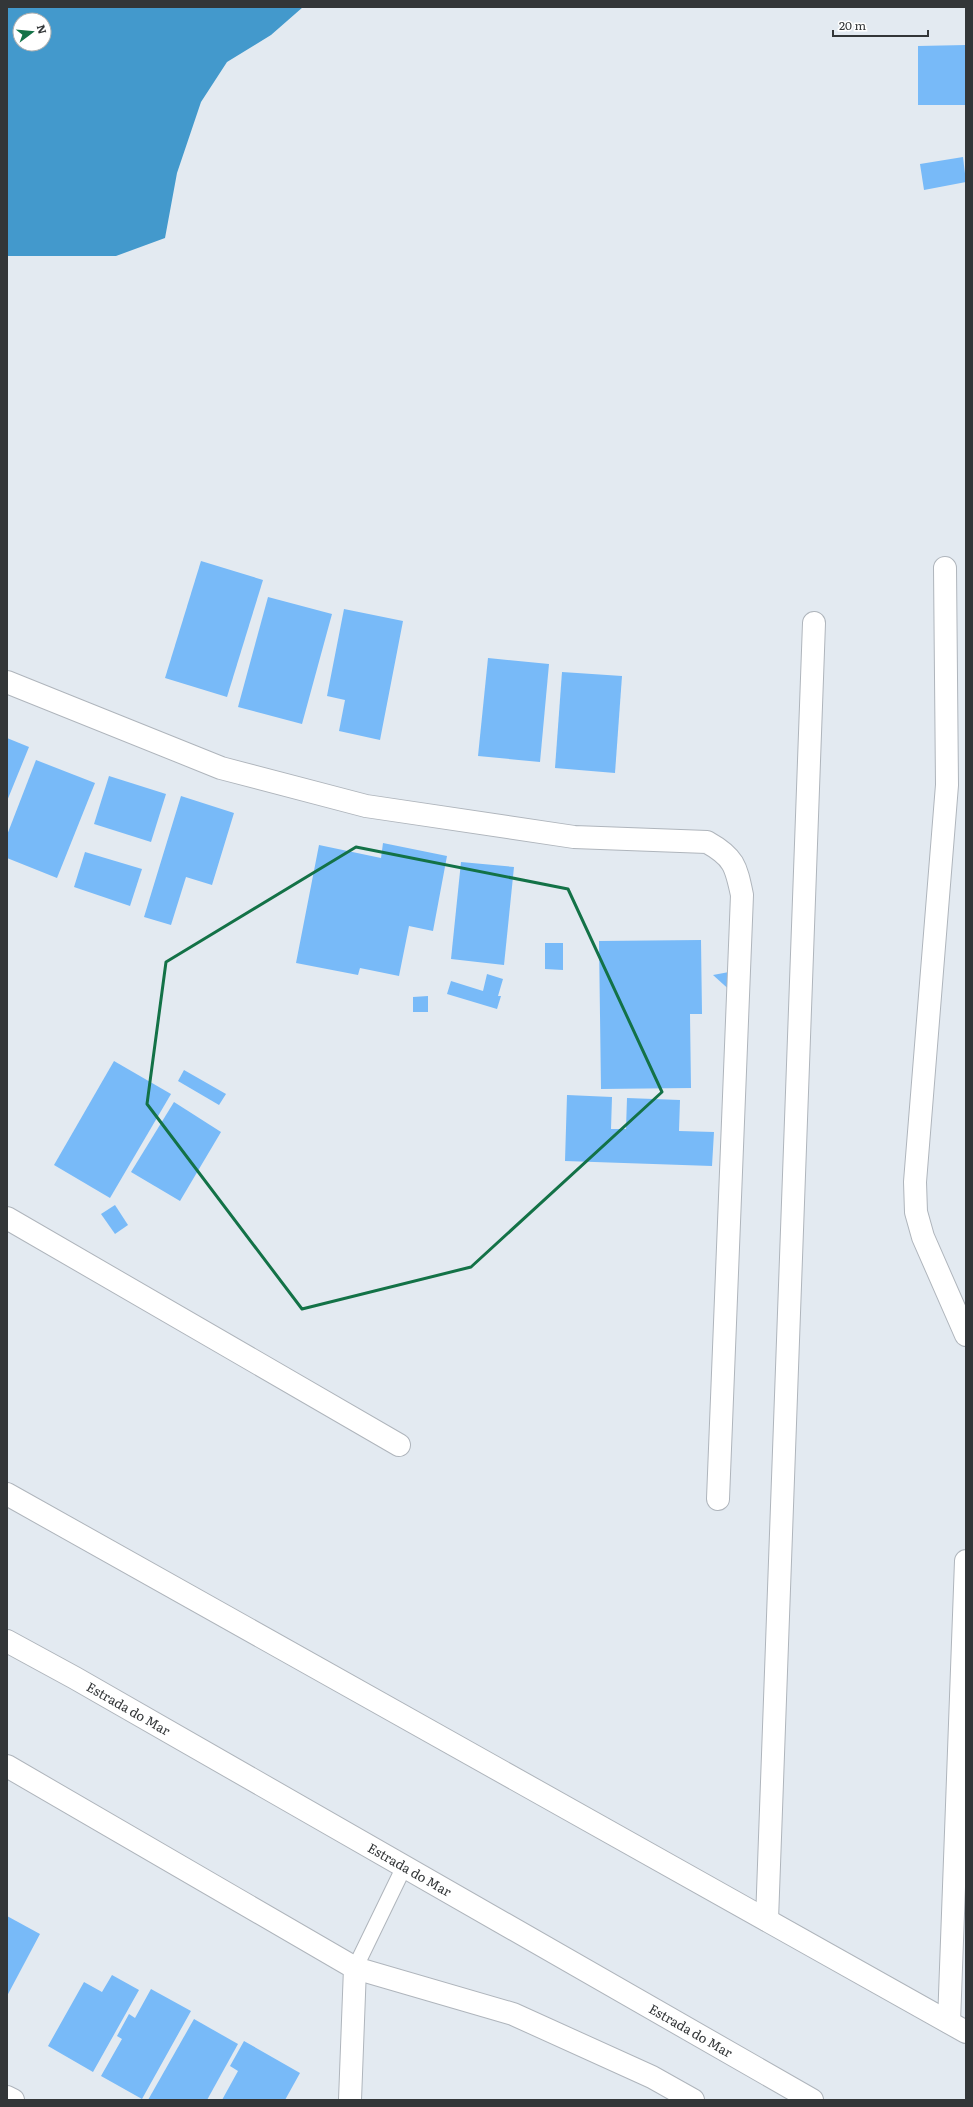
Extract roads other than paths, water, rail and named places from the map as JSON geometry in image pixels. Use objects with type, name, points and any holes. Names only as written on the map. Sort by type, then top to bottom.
[{"type":"street","points":[[945,568],[947,785],[915,1182],[916,1212],[923,1237],[966,1335]]},
{"type":"street","points":[[767,1920],[814,623]]},
{"type":"street","points":[[7,682],[221,768],[366,806],[574,837],[707,842],[726,852],[738,871],[742,895],[718,1499]]},
{"type":"street","points":[[7,1218],[399,1445]]},
{"type":"street","points":[[7,1494],[957,2027],[966,1561]]},
{"type":"street","points":[[7,1631],[75,1678]]},
{"type":"street","name":"Estrada do Mar","points":[[7,1642],[75,1678],[812,2100]]},
{"type":"street","points":[[7,1646],[33,1656]]},
{"type":"street","points":[[7,1766],[355,1968],[513,2014],[652,2078],[693,2100]]},
{"type":"street","points":[[350,2100],[355,1968]]},
{"type":"street","points":[[7,2097],[12,2100]]},
{"type":"lane","points":[[355,1968],[404,1867]]},
{"type":"water","points":[[7,7],[303,7],[271,35],[227,62],[201,102],[177,173],[165,238],[116,256],[7,256]]}]
